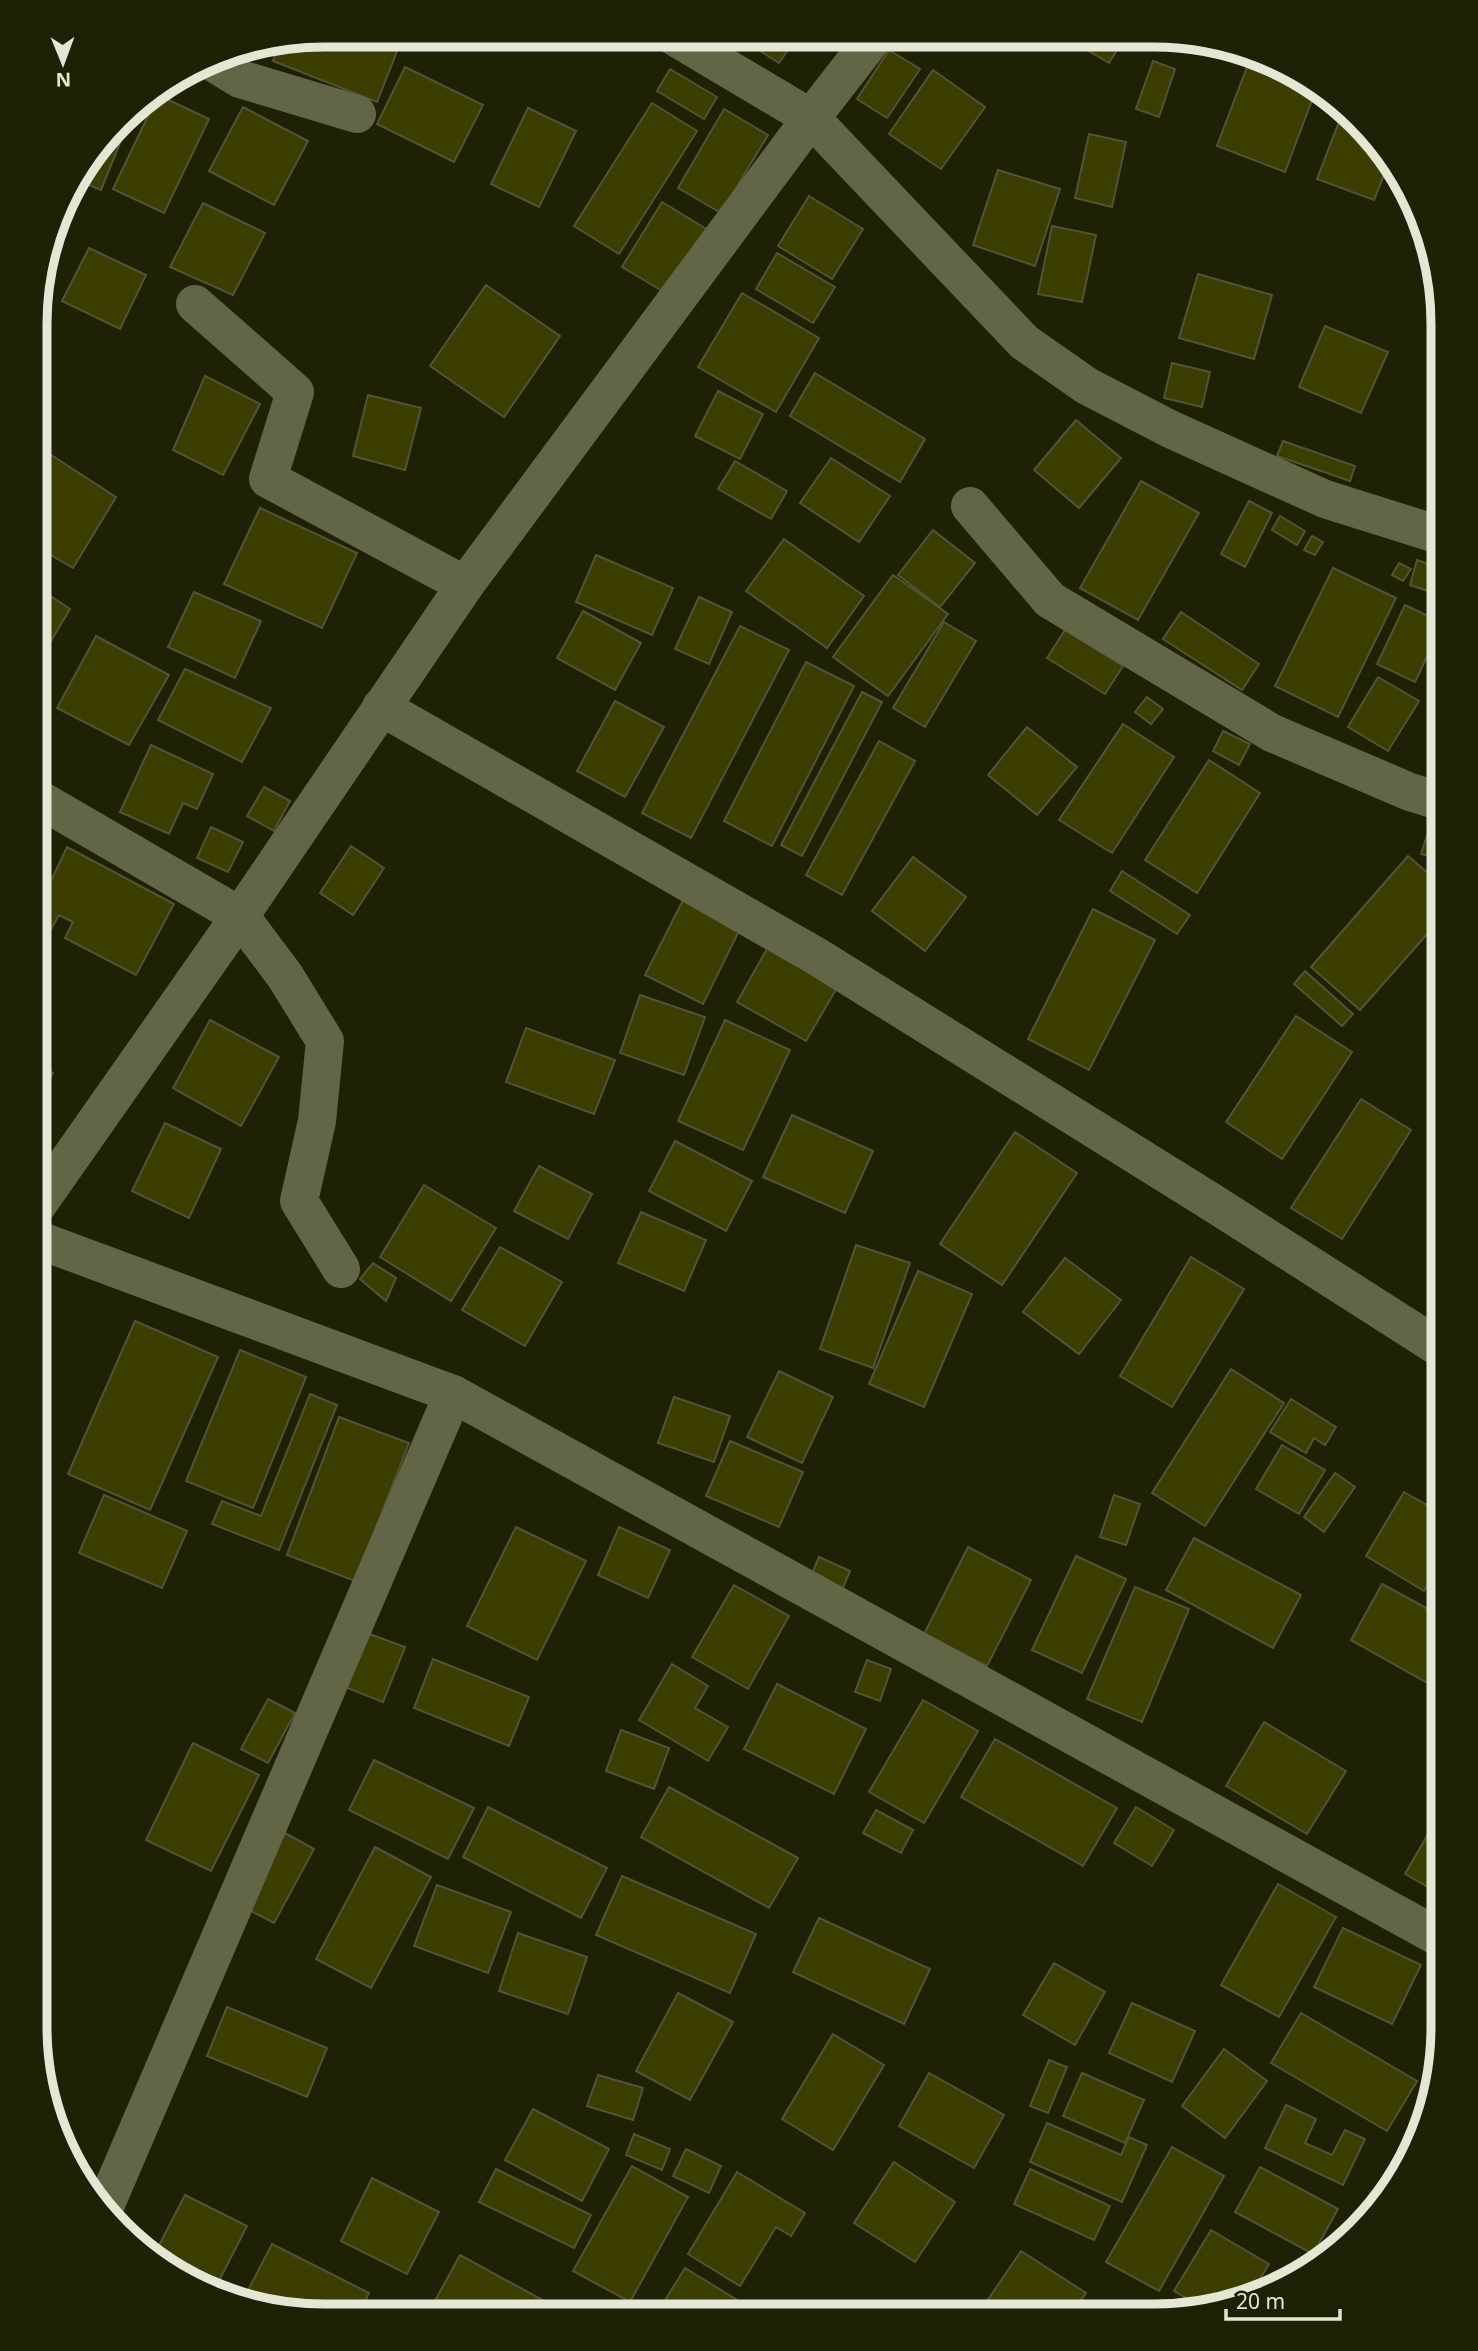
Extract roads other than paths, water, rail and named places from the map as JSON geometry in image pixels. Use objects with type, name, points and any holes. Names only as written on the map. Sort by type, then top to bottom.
[{"type":"street","points":[[692,47],[811,118],[1024,342],[1087,386],[1170,429],[1325,499],[1431,532]]},
{"type":"street","points":[[47,1191],[240,916],[465,585],[866,47]]},
{"type":"street","points":[[221,67],[240,79],[357,114]]},
{"type":"street","points":[[195,304],[295,392],[268,479],[465,585]]},
{"type":"street","points":[[970,506],[1050,600],[1272,733],[1431,798]]},
{"type":"street","points":[[381,707],[816,956],[1431,1342]]},
{"type":"street","points":[[47,804],[240,916],[285,976],[326,1041],[317,1121],[299,1201],[341,1269]]},
{"type":"street","points":[[47,1243],[453,1394],[1431,1932]]},
{"type":"street","points":[[108,2200],[453,1394]]}]
